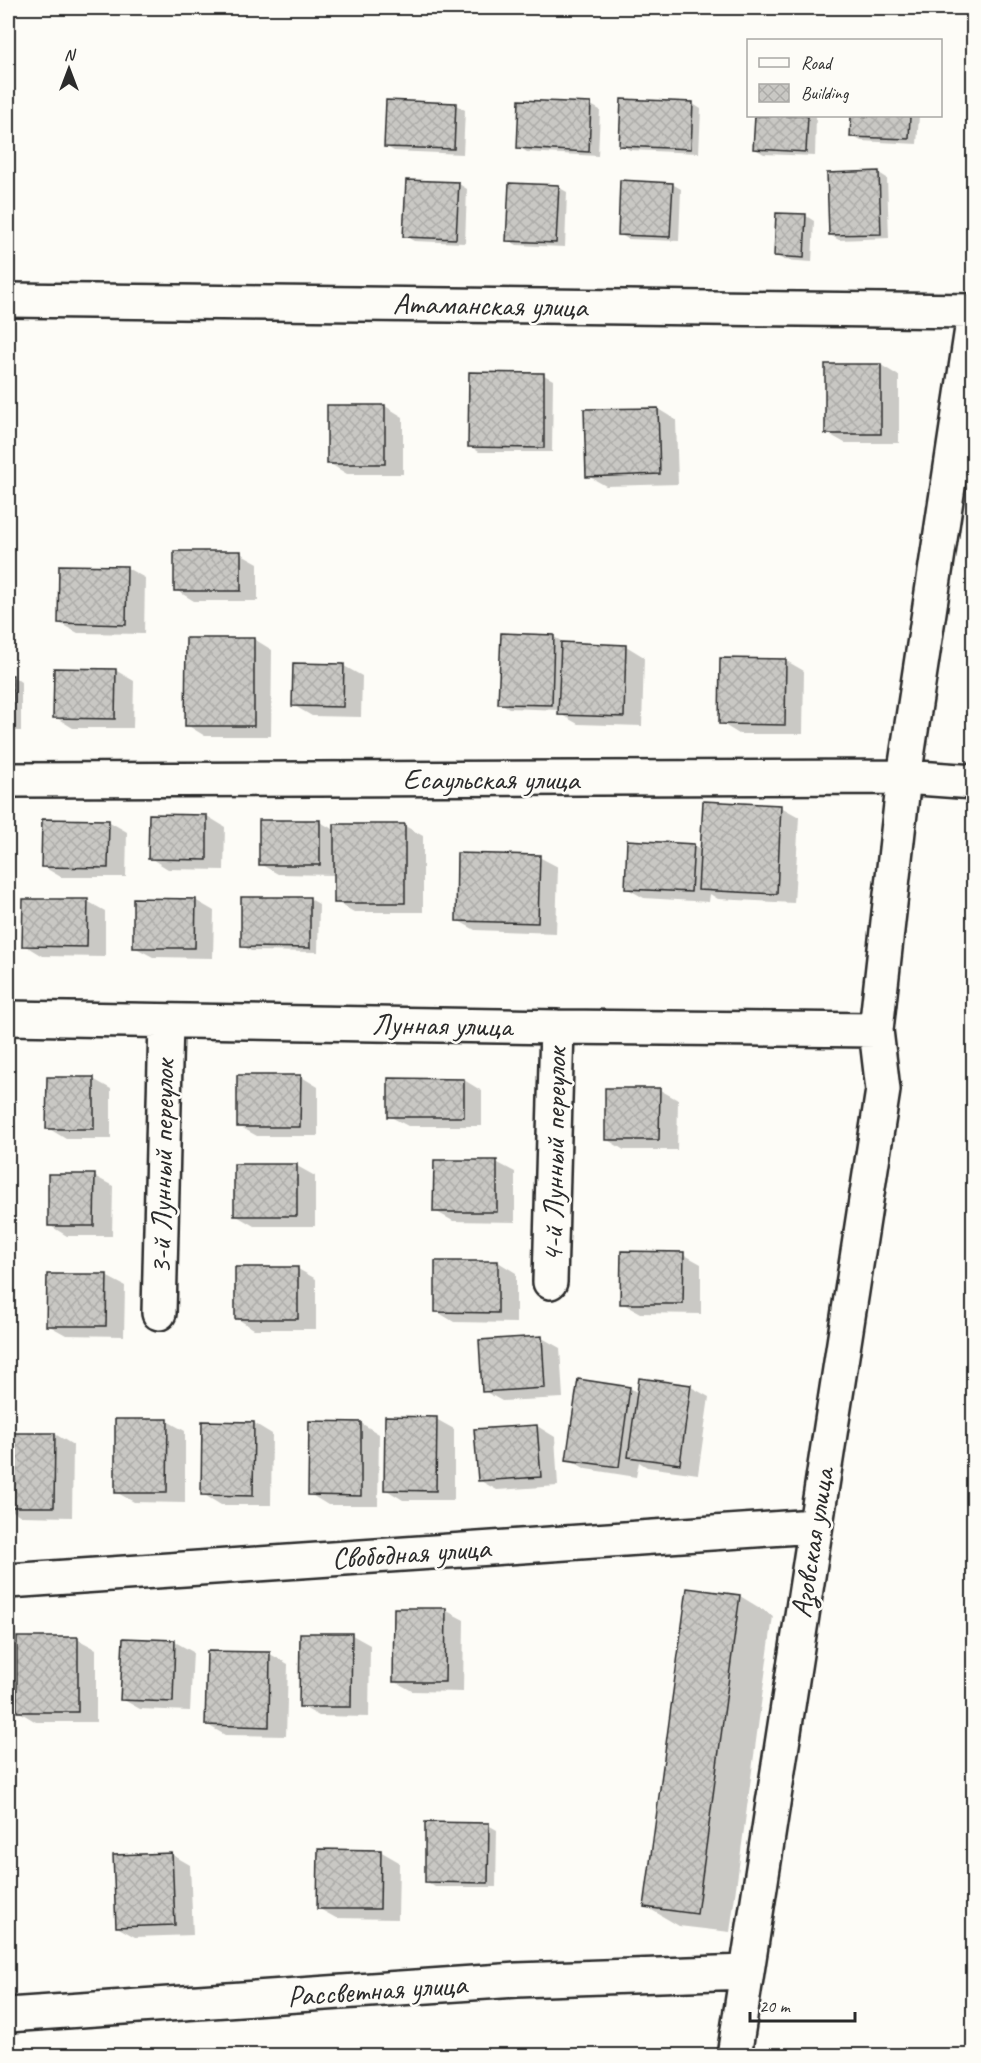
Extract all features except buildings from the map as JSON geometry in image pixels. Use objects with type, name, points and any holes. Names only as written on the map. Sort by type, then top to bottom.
[{"type":"street","name":"Атаманская улица","points":[[8,300],[974,313]]},
{"type":"street","name":"Азовская улица","points":[[734,2055],[883,1090],[876,1030],[904,777],[974,313]]},
{"type":"street","name":"Есаульская улица","points":[[8,780],[904,777],[974,782]]},
{"type":"street","name":"Лунная улица","points":[[8,1018],[876,1030]]},
{"type":"street","name":"3-й Лунный переулок","points":[[159,1314],[166,1021]]},
{"type":"street","name":"4-й Лунный переулок","points":[[550,1282],[557,1027]]},
{"type":"street","name":"Свободная улица","points":[[8,1581],[814,1526]]},
{"type":"street","name":"Рассветная улица","points":[[8,2015],[517,1980],[746,1972]]}]
